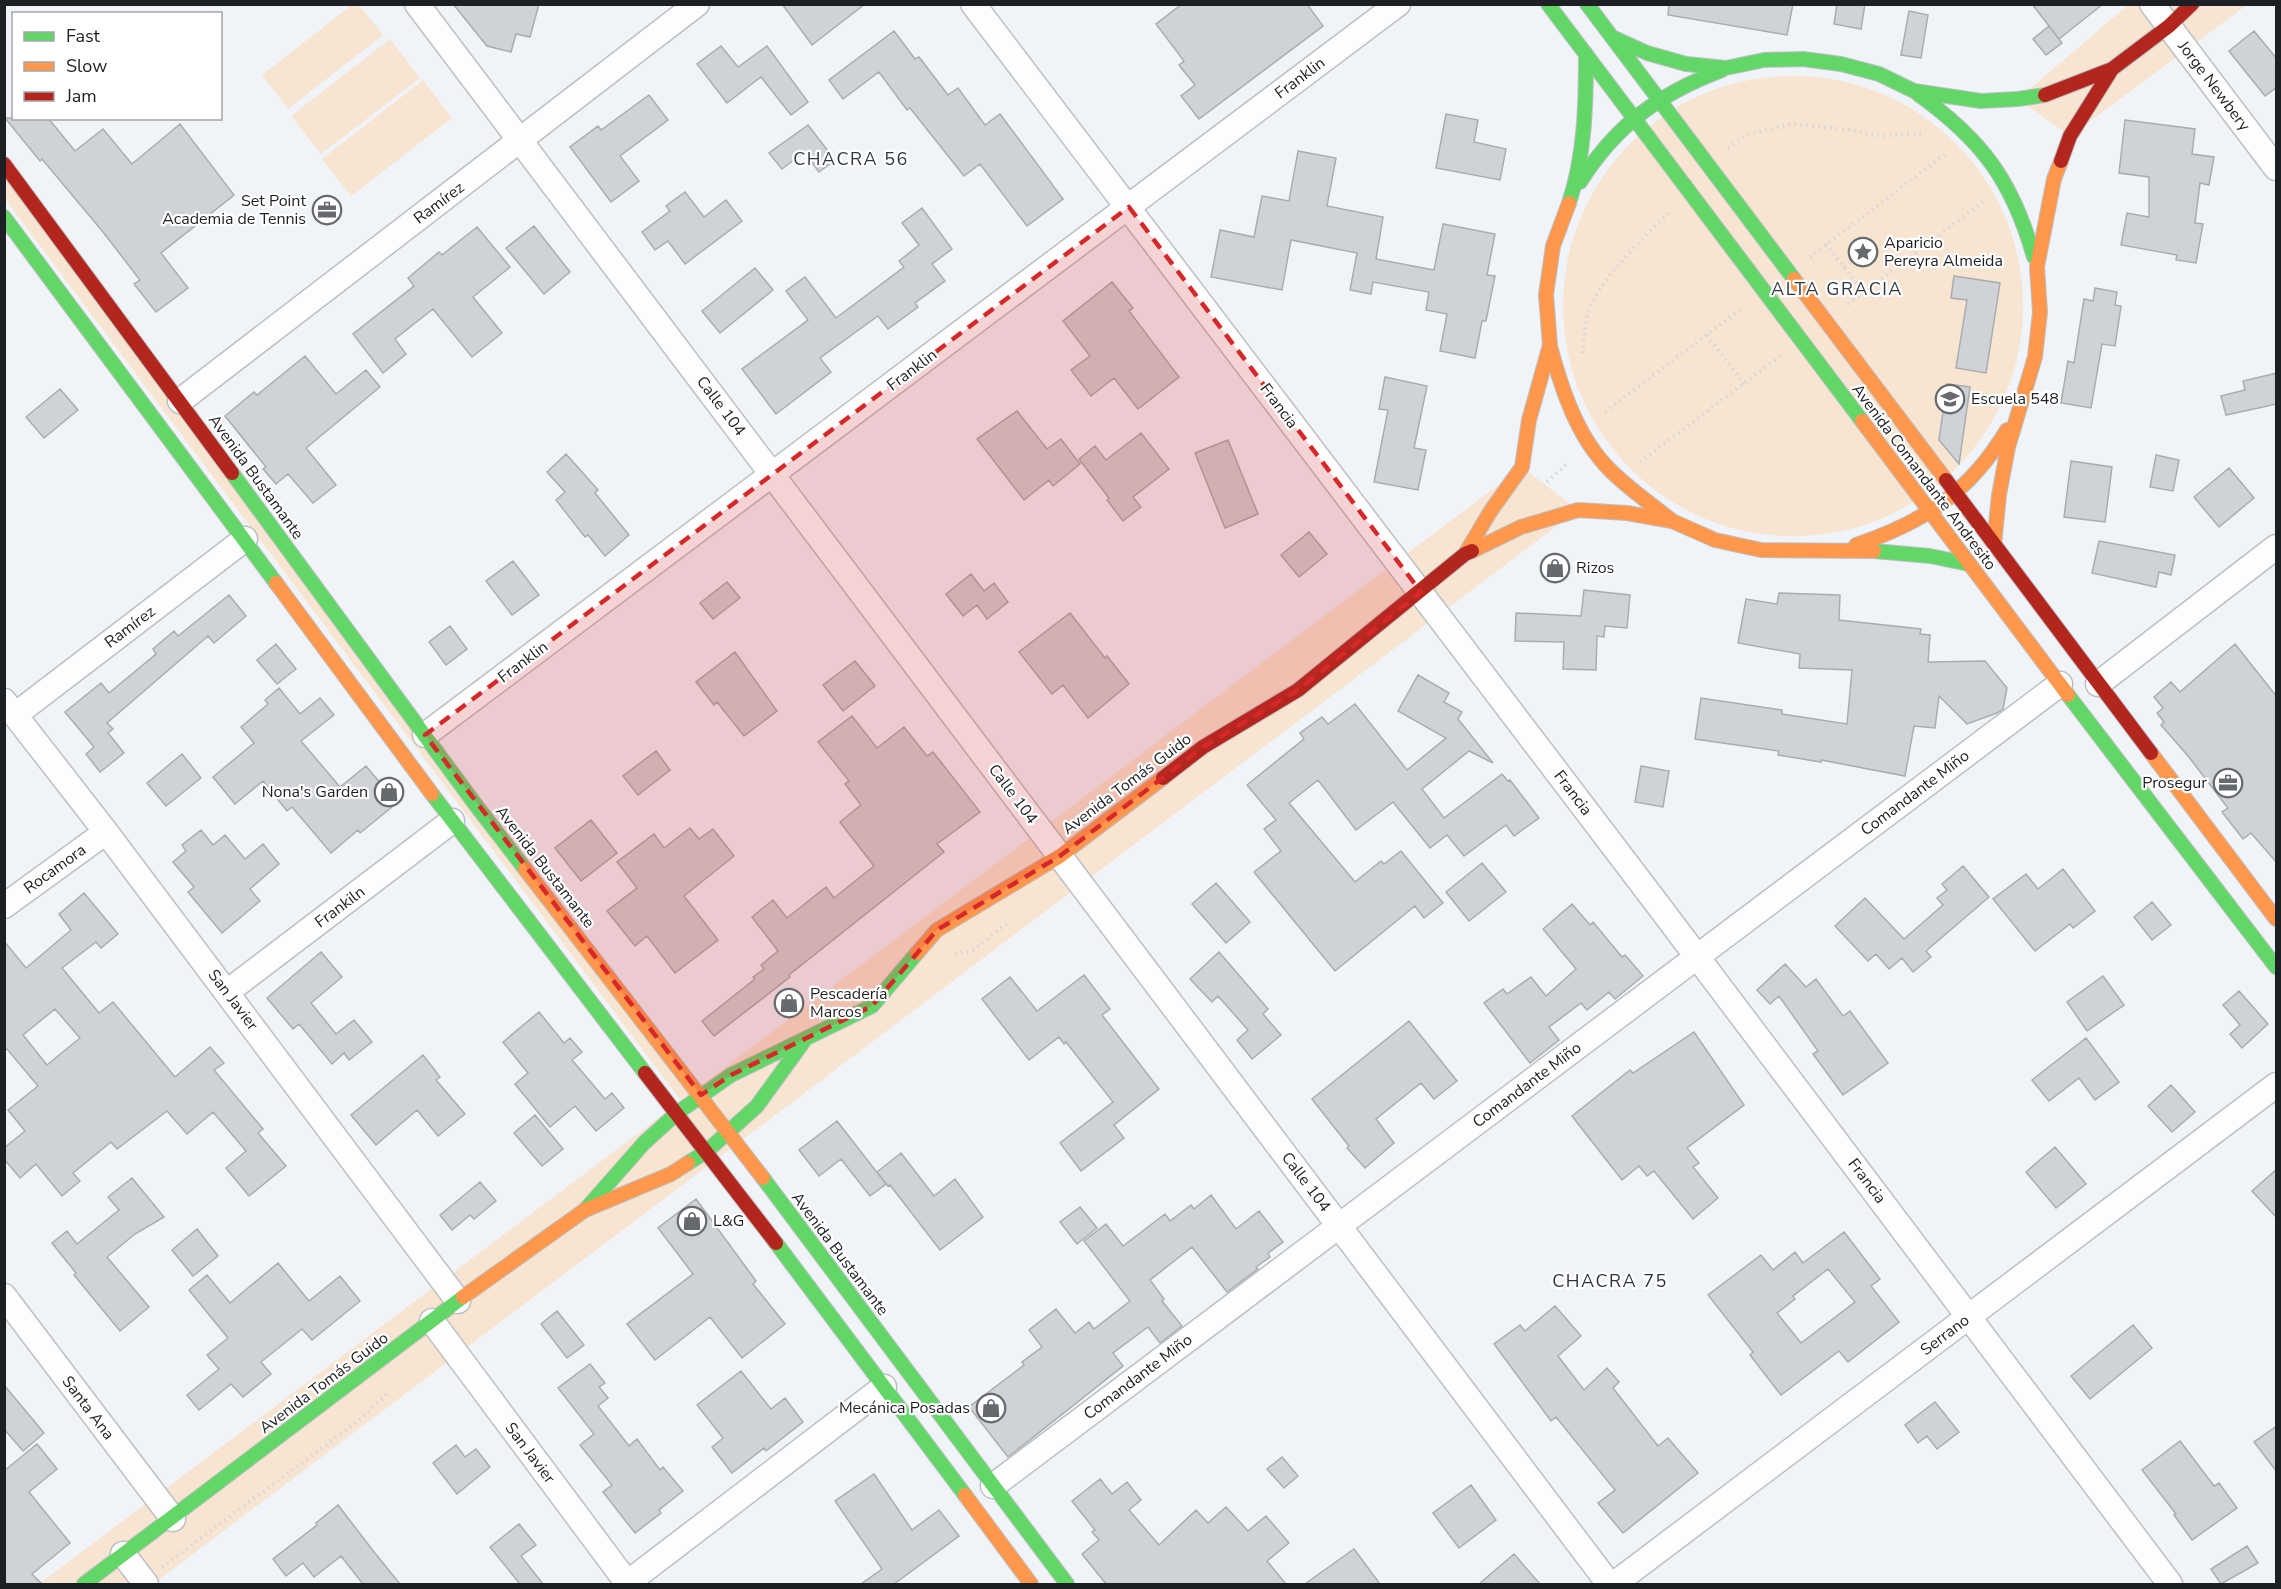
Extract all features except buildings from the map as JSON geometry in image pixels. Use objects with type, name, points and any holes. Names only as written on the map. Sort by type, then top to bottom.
[{"type":"main road","name":"Avenida Comandante Andresito","points":[[1548,4],[1633,117],[1955,494],[2277,919]]},
{"type":"main road","name":"Avenida Comandante Andresito","points":[[1587,4],[1658,99],[1930,512],[2277,967]]},
{"type":"main road","name":"Avenida Tomás Guido","points":[[1914,91],[1981,101],[2049,94],[2112,69],[2169,26],[2192,4]]},
{"type":"main road","name":"Avenida Tomás Guido","points":[[1610,36],[1647,53],[1686,64],[1726,68],[1764,60],[1803,59],[1860,69],[1914,91],[1944,111],[1971,135],[2007,184],[2026,225],[2037,267],[2040,312],[2035,357],[2007,456],[1999,495],[1994,545]]},
{"type":"main road","name":"Avenida Tomás Guido","points":[[1586,54],[1586,103],[1581,152],[1570,199],[1553,246],[1546,295],[1550,345],[1562,390],[1581,431],[1602,461],[1672,520],[1715,540],[1761,550],[1807,552],[1862,550],[1930,556],[1970,564]]},
{"type":"main road","points":[[1570,199],[1588,167],[1611,138],[1633,117],[1658,99],[1697,78],[1726,68]]},
{"type":"main road","name":"Avenida Tomás Guido","points":[[2037,267],[2054,178],[2070,136],[2112,69]]},
{"type":"main road","name":"Avenida Bustamante","points":[[4,164],[482,814],[701,1096],[1067,1584]]},
{"type":"main road","points":[[4,217],[452,821],[707,1150],[1031,1584]]},
{"type":"main road","name":"Avenida Tomás Guido","points":[[1465,554],[1490,512],[1522,467],[1529,420],[1550,345]]},
{"type":"main road","name":"Avenida Tomás Guido","points":[[1807,552],[1851,546],[1893,532],[1930,512],[1955,494],[1983,465],[2000,441],[2022,399]]},
{"type":"main road","name":"Avenida Tomás Guido","points":[[585,1210],[644,1143],[677,1113],[731,1075],[872,1006],[937,930],[1060,856],[1203,747],[1298,690],[1465,554],[1521,527],[1578,510],[1627,513],[1672,520]]},
{"type":"main road","name":"Avenida Tomás Guido","points":[[84,1584],[173,1519],[458,1301],[585,1210],[671,1174],[707,1150],[757,1106],[809,1035]]},
{"type":"street","name":"Calle 104","points":[[417,4],[1609,1584]]},
{"type":"street","name":"Ramírez","points":[[180,401],[697,4]]},
{"type":"street","name":"Francia","points":[[973,4],[1970,1316],[2170,1584]]},
{"type":"street","name":"Franklin","points":[[425,735],[1398,4]]},
{"type":"street","name":"Jorge Newbery","points":[[2152,4],[2277,168]]},
{"type":"street","name":"Ramírez","points":[[10,708],[245,539]]},
{"type":"street","points":[[2098,684],[2277,547]]},
{"type":"street","name":"Comandante Miño","points":[[993,1486],[2060,684]]},
{"type":"street","name":"San Javier","points":[[10,708],[227,992],[458,1301]]},
{"type":"street","name":"Frankiln","points":[[227,992],[452,821]]},
{"type":"street","name":"Rocamora","points":[[4,906],[106,832]]},
{"type":"street","name":"Serrano","points":[[1614,1584],[2277,1085]]},
{"type":"street","name":"Santa Ana","points":[[4,1296],[173,1519]]},
{"type":"street","name":"San Javier","points":[[432,1321],[628,1584]]},
{"type":"street","points":[[628,1584],[884,1387]]},
{"type":"street","points":[[123,1554],[146,1584]]},
{"type":"path","points":[[1826,244],[1864,292]]},
{"type":"path","points":[[1844,267],[1858,257]]},
{"type":"path","points":[[1707,335],[1744,384]]},
{"type":"highlighted area","points":[[1129,207],[1421,592],[1298,690],[1203,747],[1060,856],[937,930],[872,1006],[731,1075],[701,1095],[425,735]]},
{"type":"shaded area","points":[[353,4],[359,5],[383,35],[288,109],[262,75]]},
{"type":"shaded area","points":[[2128,5],[2247,5],[2070,136],[2018,99]]},
{"type":"shaded area","points":[[390,39],[420,78],[321,154],[291,116]]},
{"type":"shaded area","points":[[1793,76],[1838,80],[1881,93],[1921,115],[1956,143],[1984,178],[2006,218],[2019,261],[2023,306],[2019,351],[2006,394],[1984,434],[1956,469],[1921,497],[1881,519],[1838,532],[1793,536],[1748,532],[1705,519],[1665,497],[1630,469],[1602,434],[1580,394],[1567,351],[1563,306],[1567,261],[1580,218],[1602,178],[1630,143],[1665,115],[1705,93],[1748,80]]},
{"type":"shaded area","points":[[423,80],[452,118],[351,196],[322,159]]},
{"type":"shaded area","points":[[5,178],[691,1093],[1522,467],[1578,510],[153,1584],[39,1584],[681,1101],[5,199]]},
{"type":"traffic: fast","points":[[1548,4],[1862,421]]},
{"type":"traffic: fast","points":[[1587,4],[1794,279]]},
{"type":"traffic: fast","points":[[1612,37],[1647,53],[1686,64],[1726,68],[1764,60],[1803,59],[1841,64],[1879,74],[1914,91],[1981,101],[2045,95]]},
{"type":"traffic: fast","points":[[1569,203],[1581,148],[1585,110],[1586,54]]},
{"type":"traffic: fast","points":[[1580,182],[1609,144],[1641,114],[1678,90],[1722,70]]},
{"type":"traffic: fast","points":[[1918,94],[1960,128],[1992,164],[2016,206],[2034,257]]},
{"type":"traffic: fast","points":[[4,217],[276,583]]},
{"type":"traffic: fast","points":[[232,473],[525,869]]},
{"type":"traffic: fast","points":[[1874,551],[1930,556],[1969,564]]},
{"type":"traffic: fast","points":[[2068,695],[2276,967]]},
{"type":"traffic: fast","points":[[432,794],[645,1073]]},
{"type":"traffic: fast","points":[[585,1210],[644,1143],[677,1113],[731,1075],[872,1006],[917,953]]},
{"type":"traffic: fast","points":[[688,1163],[707,1151],[757,1106],[804,1041]]},
{"type":"traffic: fast","points":[[763,1178],[1067,1584]]},
{"type":"traffic: fast","points":[[776,1243],[965,1495]]},
{"type":"traffic: fast","points":[[84,1584],[463,1297]]},
{"type":"traffic: slow","points":[[1994,545],[1999,495],[2008,447],[2035,357],[2040,312],[2037,267],[2054,179],[2061,161]]},
{"type":"traffic: slow","points":[[1465,554],[1490,512],[1522,467],[1529,420],[1550,345],[1546,295],[1553,246],[1569,203]]},
{"type":"traffic: slow","points":[[1794,279],[1946,480]]},
{"type":"traffic: slow","points":[[1550,346],[1572,412],[1588,443],[1617,477],[1671,520]]},
{"type":"traffic: slow","points":[[1862,421],[2068,695]]},
{"type":"traffic: slow","points":[[1856,545],[1903,526],[1943,502],[1977,471],[2007,430]]},
{"type":"traffic: slow","points":[[1472,551],[1521,527],[1578,510],[1627,513],[1672,521],[1715,540],[1761,550],[1874,551]]},
{"type":"traffic: slow","points":[[276,583],[432,794]]},
{"type":"traffic: slow","points":[[2151,753],[2276,919]]},
{"type":"traffic: slow","points":[[917,953],[937,930],[1060,856],[1163,778]]},
{"type":"traffic: slow","points":[[525,869],[763,1178]]},
{"type":"traffic: slow","points":[[463,1297],[585,1210],[671,1174],[688,1163]]},
{"type":"traffic: slow","points":[[965,1495],[1031,1584]]},
{"type":"traffic: jam","points":[[2045,95],[2112,69],[2169,26],[2192,4]]},
{"type":"traffic: jam","points":[[2061,161],[2070,136],[2112,69]]},
{"type":"traffic: jam","points":[[4,164],[232,473]]},
{"type":"traffic: jam","points":[[1946,480],[2151,753]]},
{"type":"traffic: jam","points":[[1163,778],[1203,747],[1298,690],[1465,554],[1472,551]]},
{"type":"traffic: jam","points":[[645,1073],[776,1243]]},
{"type":"place","name":"Set Point Academia de Tennis","points":[[327,210]]},
{"type":"place","name":"Aparicio Pereyra Almeida","points":[[1863,252]]},
{"type":"place","name":"Escuela 548","points":[[1950,399]]},
{"type":"place","name":"Rizos","points":[[1555,568]]},
{"type":"place","name":"Prosegur","points":[[2228,783]]},
{"type":"place","name":"Nona's Garden","points":[[389,792]]},
{"type":"place","name":"Pescadería Marcos","points":[[789,1003]]},
{"type":"place","name":"L&G","points":[[692,1221]]},
{"type":"place","name":"Mecánica Posadas","points":[[991,1408]]},
{"type":"district","name":"CHACRA 56","points":[[851,159]]},
{"type":"district","name":"ALTA GRACIA","points":[[1837,289]]},
{"type":"district","name":"CHACRA 75","points":[[1610,1281]]}]
